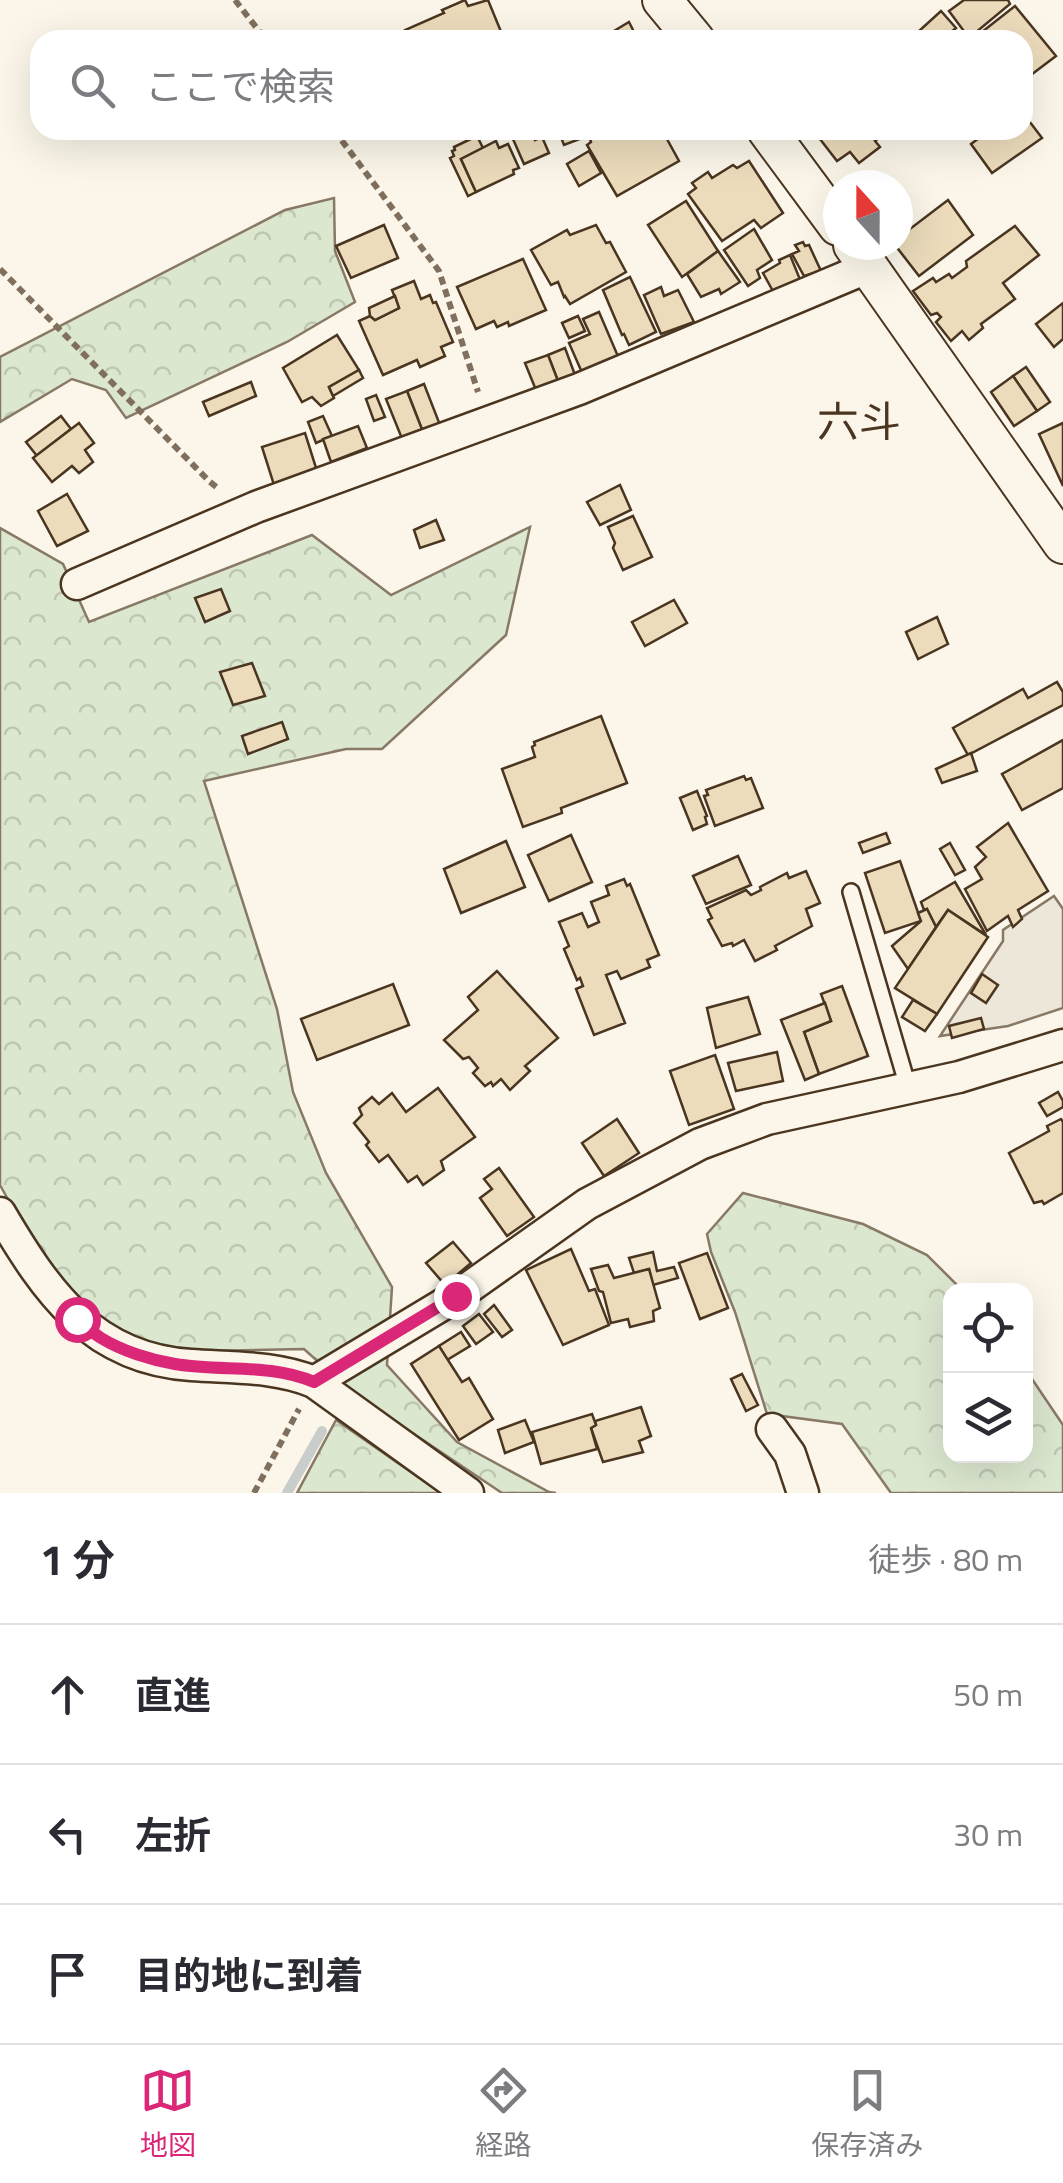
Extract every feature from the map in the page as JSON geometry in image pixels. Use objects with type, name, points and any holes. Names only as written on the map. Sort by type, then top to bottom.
[{"type":"street","points":[[662,0],[687,30]]},
{"type":"street","points":[[774,140],[823,206]]},
{"type":"street","points":[[77,584],[256,507],[578,390],[853,260]]},
{"type":"street","points":[[864,260],[1058,527]]},
{"type":"street","points":[[314,1382],[456,1296],[587,1204],[700,1144],[767,1119],[959,1077],[1063,1045]]},
{"type":"street","points":[[0,1213],[51,1291],[101,1338],[143,1356],[176,1364],[296,1374],[314,1382],[468,1493]]},
{"type":"street","points":[[772,1429],[790,1454],[803,1493]]},
{"type":"lane","points":[[851,892],[908,1088]]},
{"type":"path","points":[[235,0],[258,30]]},
{"type":"path","points":[[341,140],[439,271],[488,422]]},
{"type":"path","points":[[0,269],[209,481],[237,502],[256,507]]},
{"type":"path","points":[[254,1493],[314,1382]]},
{"type":"green space","points":[[334,198],[335,251],[355,302],[287,342],[126,418],[106,390],[72,379],[0,422],[0,357],[285,210]]},
{"type":"green space","points":[[530,527],[506,635],[382,749],[346,749],[204,781],[277,1009],[293,1092],[326,1173],[392,1287],[387,1365],[457,1442],[556,1493],[502,1493],[353,1393],[304,1349],[165,1352],[105,1321],[75,1296],[26,1232],[0,1185],[0,528],[63,564],[89,622],[312,535],[391,595]]},
{"type":"green space","points":[[743,1193],[863,1224],[927,1255],[955,1283],[943,1283],[943,1463],[1033,1463],[1033,1380],[1063,1425],[1063,1493],[891,1493],[842,1424],[767,1414],[707,1234]]},
{"type":"green space","points":[[336,1420],[441,1493],[297,1493]]},
{"type":"shaded area","points":[[1054,896],[1063,909],[1063,1008],[1008,1026],[940,1036],[1003,941],[1003,930]]},
{"type":"building","points":[[465,0],[468,6],[488,0],[500,30],[405,30],[444,13],[442,10]]},
{"type":"building","points":[[964,0],[1008,0],[1010,4],[979,30],[963,30],[949,11]]},
{"type":"building","points":[[1015,6],[1056,56],[1033,73],[1033,30],[984,30]]},
{"type":"building","points":[[941,11],[956,28],[954,30],[920,30]]},
{"type":"building","points":[[629,22],[633,30],[616,30]]},
{"type":"building","points":[[1033,126],[1042,138],[992,173],[971,144],[976,140],[1033,140]]},
{"type":"building","points":[[479,140],[483,148],[461,159],[476,192],[468,196],[450,158],[454,156],[454,147]]},
{"type":"building","points":[[513,140],[543,140],[549,153],[524,164]]},
{"type":"building","points":[[667,140],[679,161],[617,196],[587,145]]},
{"type":"building","points":[[821,140],[876,140],[880,147],[859,163],[850,152],[837,161]]},
{"type":"building","points":[[496,141],[499,148],[508,144],[519,168],[476,192],[461,159]]},
{"type":"building","points":[[589,151],[601,173],[579,186],[567,164]]},
{"type":"building","points":[[749,161],[783,213],[761,228],[754,220],[722,241],[688,194],[696,188],[692,183],[708,172],[712,178],[733,165],[737,168]]},
{"type":"building","points":[[948,200],[973,235],[919,276],[907,260],[913,260],[913,227]]},
{"type":"building","points":[[686,201],[718,251],[682,277],[648,225]]},
{"type":"building","points":[[384,225],[398,258],[351,278],[336,246]]},
{"type":"building","points":[[596,225],[626,272],[570,304],[558,282],[551,285],[531,250],[567,230],[570,235]]},
{"type":"building","points":[[1015,226],[1039,255],[1003,283],[1015,299],[981,324],[983,328],[969,340],[962,331],[951,341],[936,322],[941,317],[937,313],[931,315],[913,291],[933,278],[936,282],[949,274],[952,278],[967,267],[966,261]]},
{"type":"building","points":[[754,229],[772,260],[757,270],[760,278],[748,286],[724,250]]},
{"type":"building","points":[[795,245],[809,245],[821,271],[804,276],[792,254],[799,251]]},
{"type":"building","points":[[718,251],[740,282],[721,294],[719,289],[701,297],[687,274]]},
{"type":"building","points":[[790,255],[801,282],[774,293],[763,273]]},
{"type":"building","points":[[523,259],[546,310],[509,326],[508,322],[497,327],[494,321],[476,329],[457,287]]},
{"type":"building","points":[[630,277],[656,332],[629,345],[603,290]]},
{"type":"building","points":[[414,281],[421,299],[430,295],[436,302],[453,342],[441,347],[445,356],[420,367],[417,360],[383,375],[359,321],[370,316],[375,320],[399,308],[392,290]]},
{"type":"building","points":[[661,287],[664,296],[678,290],[694,322],[661,334],[644,295]]},
{"type":"building","points":[[395,296],[399,308],[375,320],[370,316],[369,308]]},
{"type":"building","points":[[1063,303],[1063,339],[1054,347],[1036,324]]},
{"type":"building","points":[[599,312],[620,361],[584,377],[569,343],[590,334],[583,319]]},
{"type":"building","points":[[578,316],[585,331],[569,338],[562,323]]},
{"type":"building","points":[[337,335],[359,370],[329,387],[334,398],[321,406],[312,397],[302,402],[283,368]]},
{"type":"building","points":[[565,348],[575,375],[558,381],[548,355]]},
{"type":"building","points":[[548,355],[558,381],[536,390],[525,363]]},
{"type":"building","points":[[1026,367],[1050,402],[1037,411],[1013,376]]},
{"type":"building","points":[[359,370],[363,378],[333,396],[329,387]]},
{"type":"building","points":[[1013,376],[1037,411],[1014,426],[991,392]]},
{"type":"building","points":[[251,382],[256,396],[209,416],[203,402]]},
{"type":"building","points":[[424,384],[440,425],[423,432],[407,391]]},
{"type":"building","points":[[407,391],[423,432],[403,441],[386,399]]},
{"type":"building","points":[[376,395],[385,417],[374,421],[366,399]]},
{"type":"building","points":[[61,416],[71,429],[37,456],[26,442]]},
{"type":"building","points":[[323,416],[332,436],[316,443],[308,422]]},
{"type":"building","points":[[79,423],[94,443],[85,450],[93,462],[79,473],[72,466],[52,482],[33,458]]},
{"type":"building","points":[[1063,423],[1063,486],[1039,434]]},
{"type":"building","points":[[358,426],[367,448],[331,462],[323,439]]},
{"type":"building","points":[[305,433],[317,471],[274,485],[262,447]]},
{"type":"building","points":[[620,485],[631,510],[600,525],[587,502]]},
{"type":"building","points":[[67,494],[88,531],[57,546],[38,511]]},
{"type":"building","points":[[633,516],[652,557],[623,570],[608,527]]},
{"type":"building","points":[[436,520],[444,540],[420,548],[414,530]]},
{"type":"building","points":[[221,589],[230,611],[205,622],[195,598]]},
{"type":"building","points":[[674,600],[687,623],[645,646],[632,622]]},
{"type":"building","points":[[937,617],[948,644],[918,659],[906,632]]},
{"type":"building","points":[[252,663],[265,696],[233,705],[220,672]]},
{"type":"building","points":[[1057,682],[1063,692],[1063,705],[968,755],[953,728],[1023,689],[1028,698]]},
{"type":"building","points":[[601,716],[627,783],[523,827],[502,769],[535,757],[534,742]]},
{"type":"building","points":[[282,722],[288,739],[248,754],[242,736]]},
{"type":"building","points":[[1063,740],[1063,788],[1022,810],[1002,774]]},
{"type":"building","points":[[971,753],[977,771],[942,783],[936,769]]},
{"type":"building","points":[[744,776],[746,780],[751,778],[763,808],[715,826],[704,796],[708,795],[706,790]]},
{"type":"building","points":[[697,791],[707,824],[693,830],[680,798]]},
{"type":"building","points":[[1008,823],[1048,891],[1018,910],[1022,919],[1013,927],[1008,916],[987,931],[965,889],[982,879],[975,867],[986,857],[977,847]]},
{"type":"building","points":[[886,833],[890,843],[863,853],[859,843]]},
{"type":"building","points":[[571,835],[592,882],[549,901],[528,855]]},
{"type":"building","points":[[506,841],[525,887],[461,913],[444,869]]},
{"type":"building","points":[[950,843],[965,870],[955,875],[940,849]]},
{"type":"building","points":[[738,856],[751,885],[706,904],[693,876]]},
{"type":"building","points":[[900,861],[921,921],[885,933],[865,873]]},
{"type":"building","points":[[806,871],[820,903],[806,909],[812,926],[755,961],[744,940],[722,946],[708,920],[712,918],[707,908],[746,890],[751,895],[787,873],[789,878]]},
{"type":"building","points":[[624,879],[627,886],[630,884],[659,955],[647,960],[650,967],[621,979],[617,971],[606,975],[625,1023],[594,1035],[576,989],[583,986],[564,949],[569,946],[559,922],[582,913],[588,927],[599,922],[591,902],[609,895],[606,886]]},
{"type":"building","points":[[955,882],[986,935],[948,910],[936,927],[927,909],[924,910],[921,902]]},
{"type":"building","points":[[927,909],[936,927],[908,969],[892,946],[921,921],[918,913]]},
{"type":"building","points":[[948,910],[988,937],[937,1014],[895,988]]},
{"type":"building","points":[[497,971],[558,1038],[525,1066],[530,1071],[510,1090],[501,1079],[493,1086],[491,1082],[485,1086],[473,1073],[478,1068],[469,1057],[463,1059],[444,1040],[478,1010],[468,997]]},
{"type":"building","points":[[982,974],[998,985],[986,1003],[971,993]]},
{"type":"building","points":[[393,984],[409,1025],[317,1060],[301,1019]]},
{"type":"building","points":[[842,986],[868,1056],[819,1074],[804,1032],[831,1021],[821,994]]},
{"type":"building","points":[[748,997],[760,1034],[716,1048],[707,1008]]},
{"type":"building","points":[[913,1000],[937,1014],[925,1031],[902,1017]]},
{"type":"building","points":[[825,1003],[831,1021],[804,1032],[819,1074],[805,1080],[781,1020]]},
{"type":"building","points":[[981,1018],[984,1029],[952,1038],[949,1026]]},
{"type":"building","points":[[777,1052],[783,1081],[736,1091],[728,1063]]},
{"type":"building","points":[[715,1055],[734,1109],[689,1125],[670,1071]]},
{"type":"building","points":[[438,1088],[475,1137],[441,1161],[444,1170],[423,1185],[417,1176],[408,1182],[388,1155],[379,1162],[354,1123],[362,1115],[359,1108],[372,1097],[379,1104],[392,1093],[406,1112]]},
{"type":"building","points":[[1058,1092],[1063,1107],[1047,1116],[1039,1103]]},
{"type":"building","points":[[617,1119],[639,1153],[604,1176],[582,1143]]},
{"type":"building","points":[[1061,1119],[1063,1193],[1044,1204],[1034,1203],[1009,1153],[1049,1131],[1047,1126]]},
{"type":"building","points":[[499,1168],[534,1217],[507,1236],[480,1198],[492,1189],[484,1179]]},
{"type":"building","points":[[453,1242],[471,1263],[445,1285],[426,1263]]},
{"type":"building","points":[[571,1249],[589,1291],[595,1289],[609,1325],[563,1345],[526,1270]]},
{"type":"building","points":[[653,1252],[657,1271],[674,1267],[678,1278],[653,1285],[649,1269],[634,1273],[629,1258]]},
{"type":"building","points":[[707,1253],[728,1308],[700,1319],[679,1263]]},
{"type":"building","points":[[608,1265],[614,1278],[649,1269],[660,1308],[653,1311],[654,1321],[630,1327],[628,1319],[611,1323],[603,1292],[599,1291],[591,1269]]},
{"type":"building","points":[[494,1305],[512,1330],[502,1337],[484,1314]]},
{"type":"building","points":[[479,1314],[493,1332],[476,1344],[463,1326]]},
{"type":"building","points":[[461,1332],[470,1346],[447,1360],[439,1346]]},
{"type":"building","points":[[439,1346],[462,1382],[469,1378],[493,1419],[459,1440],[411,1364]]},
{"type":"building","points":[[742,1374],[758,1405],[746,1411],[731,1379]]},
{"type":"building","points":[[641,1407],[651,1436],[639,1441],[643,1452],[603,1462],[591,1428],[595,1421]]},
{"type":"building","points":[[592,1414],[597,1449],[541,1464],[532,1432]]},
{"type":"building","points":[[525,1420],[534,1442],[505,1453],[498,1430]]},
{"type":"waterway","points":[[287,1493],[322,1431]]},
{"type":"district","name":"六斗","points":[[859,421]]},
{"type":"route","points":[[77,1319],[101,1338],[143,1356],[176,1364],[272,1370],[314,1382],[456,1296]]}]
